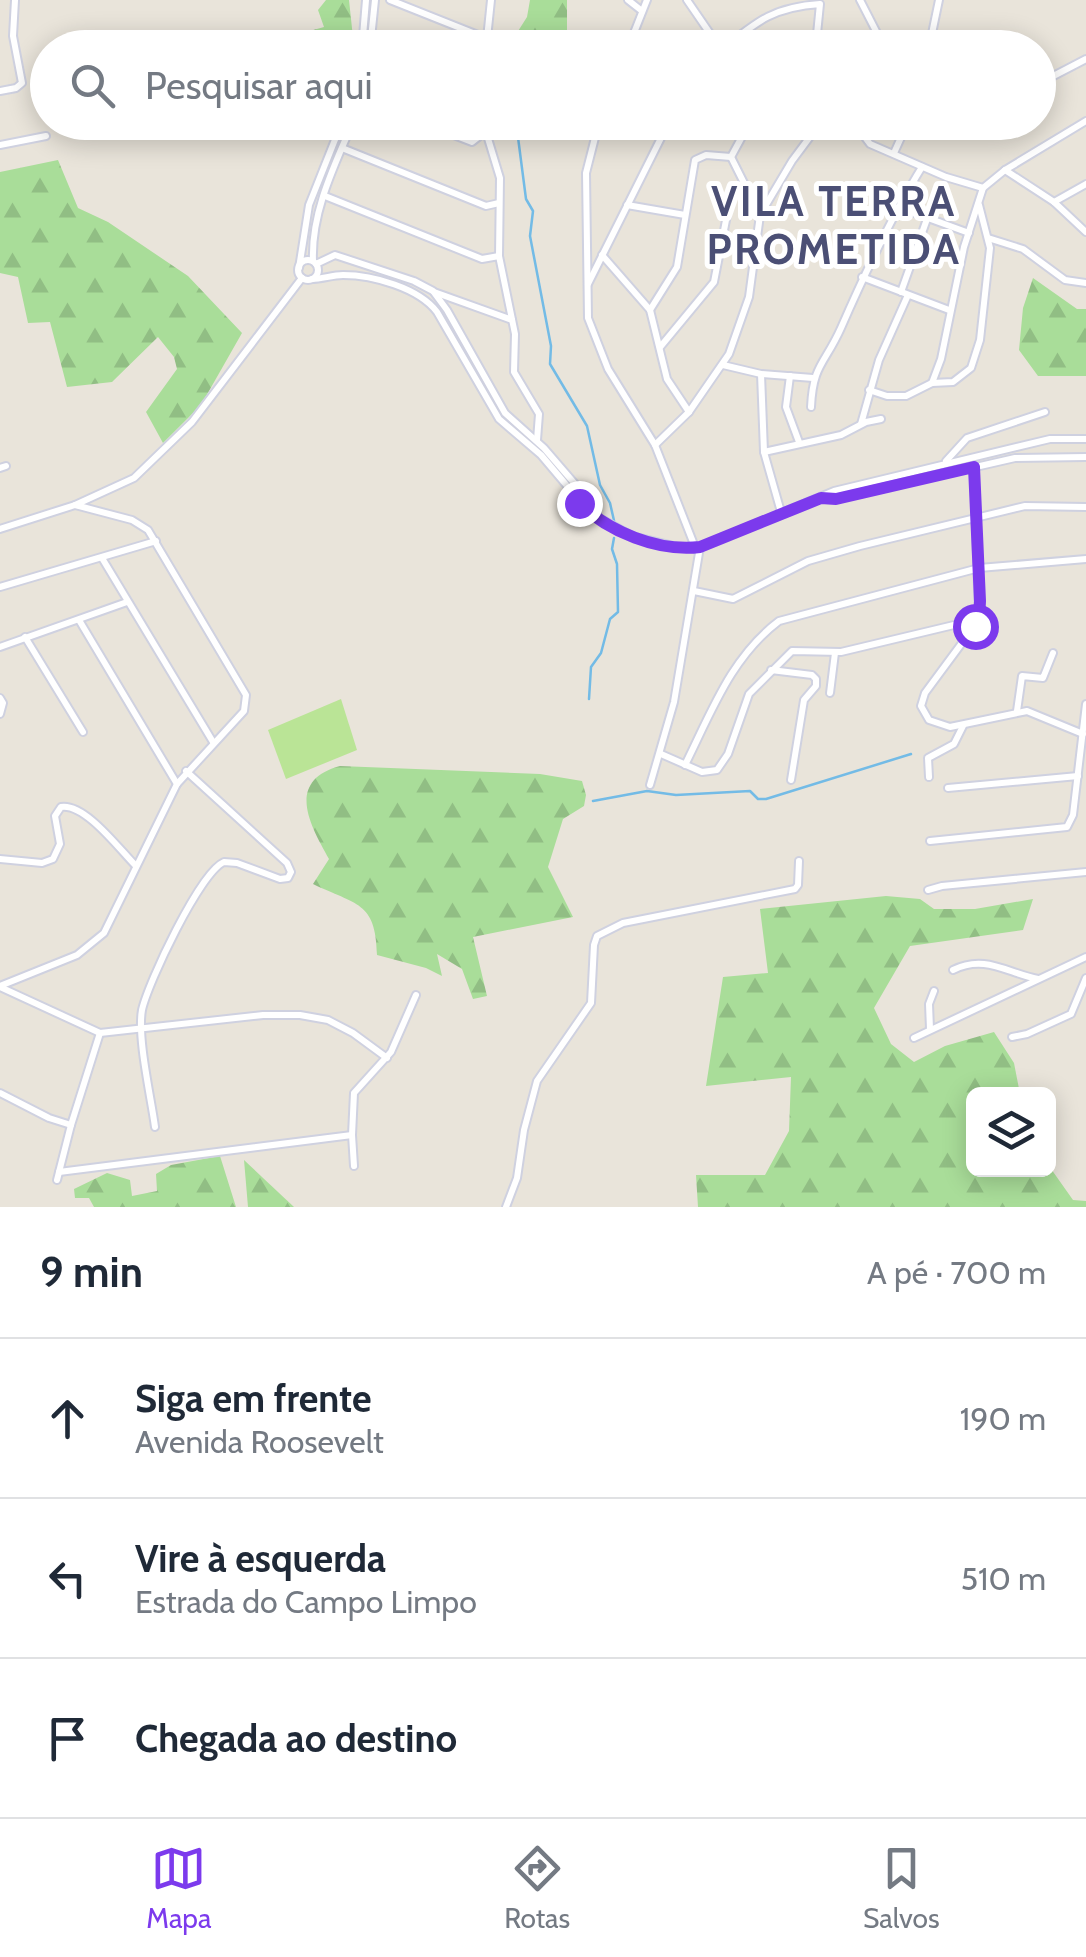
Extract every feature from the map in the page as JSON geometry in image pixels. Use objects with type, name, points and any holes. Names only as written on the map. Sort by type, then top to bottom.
[{"type":"street","points":[[0,91],[16,88],[22,79],[13,36],[15,0]]},
{"type":"street","points":[[366,0],[369,30]]},
{"type":"street","points":[[366,30],[374,0]]},
{"type":"street","points":[[390,0],[458,30]]},
{"type":"street","points":[[488,30],[490,0]]},
{"type":"street","points":[[628,0],[642,11]]},
{"type":"street","points":[[635,30],[647,0]]},
{"type":"street","points":[[687,0],[709,30]]},
{"type":"street","points":[[779,10],[781,0]]},
{"type":"street","points":[[862,0],[876,30]]},
{"type":"street","points":[[933,30],[940,0]]},
{"type":"street","points":[[746,30],[779,10],[820,4],[817,30]]},
{"type":"street","points":[[1056,74],[1086,58]]},
{"type":"street","points":[[1056,139],[1086,121]]},
{"type":"street","points":[[0,145],[30,139]]},
{"type":"street","points":[[307,278],[298,268],[304,224],[335,140]]},
{"type":"street","points":[[0,529],[125,484],[171,444],[225,381],[236,361],[307,278],[318,272],[313,230],[328,178],[346,140]]},
{"type":"street","points":[[488,140],[500,178],[500,256],[515,334],[514,372],[539,414],[537,441]]},
{"type":"street","points":[[594,140],[586,173],[588,318],[599,350],[654,445],[697,547],[694,591],[674,702],[650,784]]},
{"type":"street","points":[[586,290],[660,140]]},
{"type":"street","points":[[731,157],[740,140]]},
{"type":"street","points":[[654,445],[689,412],[723,365],[744,320],[760,214],[809,140]]},
{"type":"street","points":[[866,140],[922,167],[984,188]]},
{"type":"street","points":[[894,153],[900,140]]},
{"type":"street","points":[[932,383],[941,359],[968,233],[984,188],[1055,140]]},
{"type":"street","points":[[342,148],[486,206],[499,203]]},
{"type":"street","points":[[650,310],[677,267],[695,160],[701,156],[731,157]]},
{"type":"street","points":[[731,157],[760,214]]},
{"type":"street","points":[[811,407],[813,378],[922,167]]},
{"type":"street","points":[[1006,170],[1054,202],[1086,232]]},
{"type":"street","points":[[1054,202],[1086,184]]},
{"type":"street","points":[[325,196],[482,259],[500,256]]},
{"type":"street","points":[[869,390],[906,396],[932,383],[946,384],[959,379],[975,359],[987,281],[988,238],[982,228],[978,203]]},
{"type":"street","points":[[626,205],[685,216]]},
{"type":"street","points":[[898,207],[968,233]]},
{"type":"street","points":[[660,347],[714,282],[727,215]]},
{"type":"street","points":[[861,424],[927,219]]},
{"type":"street","points":[[988,238],[1023,249],[1064,280],[1086,283]]},
{"type":"street","points":[[298,268],[303,261],[315,262],[335,255],[512,320]]},
{"type":"street","points":[[602,255],[650,310],[667,379],[689,412]]},
{"type":"street","points":[[307,278],[351,275],[423,296],[499,419],[541,455],[579,503],[632,536],[678,547],[697,547],[834,490],[1050,438],[1086,438]]},
{"type":"street","points":[[862,277],[949,310]]},
{"type":"street","points":[[433,291],[505,413],[537,441],[594,506],[598,518]]},
{"type":"street","points":[[723,365],[761,374],[813,378]]},
{"type":"street","points":[[761,374],[764,452],[781,512]]},
{"type":"street","points":[[790,376],[786,407],[799,442]]},
{"type":"street","points":[[946,462],[967,438],[1044,412]]},
{"type":"street","points":[[764,452],[842,435],[881,419]]},
{"type":"street","points":[[821,498],[836,499],[1022,456],[1086,457]]},
{"type":"street","points":[[974,467],[979,619],[922,701],[922,711],[935,724],[962,726],[1018,711],[1040,715],[1082,734]]},
{"type":"street","points":[[0,986],[76,954],[101,936],[177,784],[248,703],[156,542],[139,522],[75,505]]},
{"type":"street","points":[[694,591],[725,599],[739,598],[772,577],[818,557],[1026,506],[1086,507]]},
{"type":"street","points":[[0,587],[156,542]]},
{"type":"street","points":[[102,558],[212,742]]},
{"type":"street","points":[[685,766],[728,677],[779,620],[979,568],[1086,559]]},
{"type":"street","points":[[0,648],[127,602]]},
{"type":"street","points":[[661,754],[710,772],[722,766],[744,702],[792,651],[835,653],[979,619]]},
{"type":"street","points":[[78,620],[177,784]]},
{"type":"street","points":[[24,637],[83,732]]},
{"type":"street","points":[[1018,711],[1022,676],[1043,678],[1053,652]]},
{"type":"street","points":[[830,692],[835,653]]},
{"type":"street","points":[[770,670],[816,679],[816,686],[804,700],[791,780]]},
{"type":"street","points":[[0,699],[0,714]]},
{"type":"street","points":[[930,841],[1067,827],[1081,774],[1086,704]]},
{"type":"street","points":[[929,777],[928,758],[954,744],[962,726]]},
{"type":"street","points":[[155,1127],[142,1010],[171,941],[212,869],[231,861],[280,880],[288,878],[291,872],[287,863],[186,772]]},
{"type":"street","points":[[948,788],[1081,774]]},
{"type":"street","points":[[0,859],[42,864],[53,858],[60,844],[56,816],[65,806],[83,812],[136,866]]},
{"type":"street","points":[[506,1207],[517,1178],[537,1081],[591,1003],[597,936],[623,923],[794,889],[798,885],[799,861]]},
{"type":"street","points":[[928,890],[1086,872]]},
{"type":"street","points":[[914,1038],[1086,958]]},
{"type":"street","points":[[954,970],[967,964],[992,963],[1038,979]]},
{"type":"street","points":[[1014,973],[1016,990]]},
{"type":"street","points":[[1012,1037],[1072,1014],[1086,978]]},
{"type":"street","points":[[0,986],[100,1033],[300,1014],[328,1020],[353,1032],[388,1058]]},
{"type":"street","points":[[930,1029],[929,1004],[934,991]]},
{"type":"street","points":[[354,1166],[354,1093],[388,1058],[416,994]]},
{"type":"street","points":[[100,1033],[58,1176],[352,1135]]},
{"type":"street","points":[[0,1093],[49,1118],[71,1124]]},
{"type":"green space","points":[[326,0],[349,0],[352,30],[313,30],[324,27],[318,10]]},
{"type":"green space","points":[[530,0],[567,0],[567,30],[519,30],[527,17]]},
{"type":"green space","points":[[58,160],[78,208],[108,222],[188,276],[242,333],[201,405],[163,443],[146,412],[177,369],[174,357],[158,337],[112,382],[67,387],[50,322],[28,323],[18,277],[0,273],[0,172]]},
{"type":"green space","points":[[1033,278],[1077,309],[1086,309],[1086,376],[1038,376],[1019,350],[1023,308]]},
{"type":"green space","points":[[341,699],[357,750],[286,779],[268,730]]},
{"type":"green space","points":[[340,766],[540,774],[582,781],[584,806],[563,819],[548,867],[573,917],[473,937],[487,996],[473,999],[462,969],[437,954],[442,976],[377,955],[368,914],[352,901],[313,884],[329,859],[310,819],[307,793],[323,773]]},
{"type":"green space","points":[[886,896],[920,899],[934,909],[975,909],[1033,899],[1023,930],[910,946],[874,1008],[891,1044],[914,1062],[945,1046],[994,1032],[1014,1063],[1019,1087],[966,1087],[966,1177],[1056,1176],[1073,1200],[1086,1201],[1086,1207],[698,1207],[696,1175],[765,1175],[789,1131],[791,1077],[706,1086],[723,977],[768,973],[760,909]]},
{"type":"green space","points":[[220,1156],[236,1207],[94,1207],[89,1198],[75,1198],[74,1189],[107,1173],[130,1180],[132,1196],[157,1191],[156,1174],[171,1165]]},
{"type":"green space","points":[[244,1160],[294,1207],[248,1207]]},
{"type":"waterway","points":[[518,140],[526,199],[533,211],[530,236],[551,346],[550,364],[587,426],[600,485],[610,503],[615,525]]},
{"type":"waterway","points":[[589,699],[591,667],[601,653],[610,619],[618,612],[614,538]]},
{"type":"waterway","points":[[593,801],[647,791],[676,795],[750,791],[758,799],[766,799],[911,754]]},
{"type":"district","name":"VILA TERRA PROMETIDA","points":[[834,225]]},
{"type":"route","points":[[579,503],[604,524],[632,536],[686,548],[700,547],[821,498],[836,499],[974,467],[980,601],[975,626]]}]
